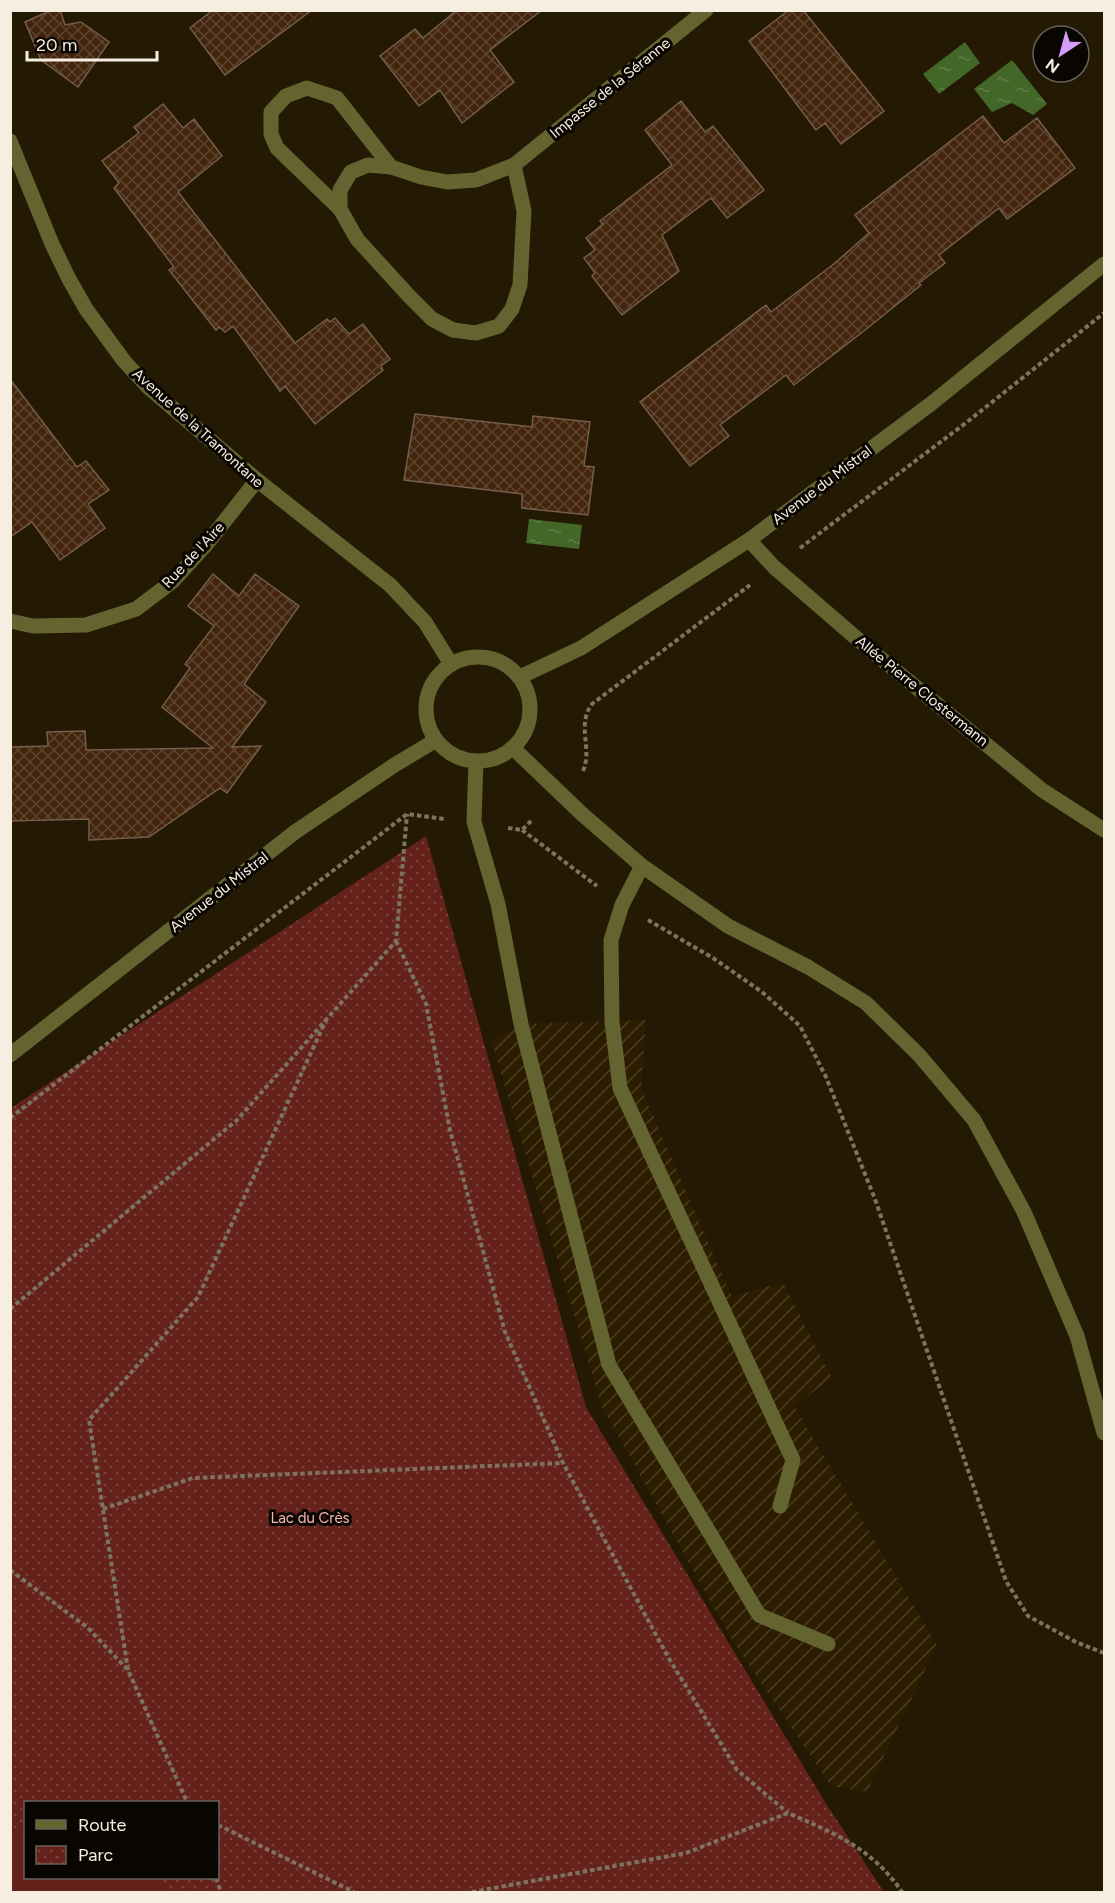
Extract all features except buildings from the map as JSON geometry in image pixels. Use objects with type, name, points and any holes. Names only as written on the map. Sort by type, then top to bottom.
[{"type":"street","name":"Impasse de la Séranne","points":[[340,209],[340,190],[351,172],[368,165],[392,167],[421,177],[447,182],[476,180],[514,165],[706,10]]},
{"type":"street","points":[[392,167],[337,98],[307,88],[286,96],[271,112],[271,134],[278,148],[340,209],[357,239],[409,296],[432,318],[453,330],[476,333],[499,326],[512,309],[520,285],[524,211],[514,165]]},
{"type":"street","name":"Avenue de la Tramontane","points":[[10,141],[52,244],[69,279],[86,309],[124,361],[148,387],[257,480],[390,585],[425,622],[451,664]]},
{"type":"street","name":"Avenue du Mistral","points":[[520,677],[581,648],[749,540],[932,403],[1104,264]]},
{"type":"street","name":"Rue de l'Aire","points":[[10,621],[33,626],[86,625],[136,609],[173,581],[205,546],[257,480]]},
{"type":"street","name":"Allée Pierre Clostermann","points":[[749,540],[774,567],[862,643],[1042,790],[1104,830]]},
{"type":"street","points":[[480,656],[495,659],[509,666],[520,677],[527,691],[530,706],[529,722],[523,736],[513,748],[502,756],[476,761],[461,758],[436,740],[428,724],[426,707],[429,690],[437,675],[451,664],[465,658],[480,656]]},
{"type":"street","name":"Avenue du Mistral","points":[[10,1055],[295,832],[436,740]]},
{"type":"street","points":[[513,748],[582,814],[642,866],[728,926],[808,967],[866,1003],[919,1055],[974,1120],[1024,1212],[1077,1336],[1104,1433]]},
{"type":"street","points":[[476,761],[474,822],[498,904],[521,1024],[609,1365],[759,1615],[828,1644]]},
{"type":"street","points":[[642,866],[622,905],[611,940],[612,1022],[620,1088],[793,1460],[780,1506]]},
{"type":"path","points":[[580,777],[586,763],[584,724],[586,713],[592,704],[967,422],[1104,313]]},
{"type":"path","points":[[407,814],[396,941],[426,1004],[450,1130],[505,1332],[563,1463],[668,1657],[737,1770],[788,1813],[842,1837],[874,1858],[893,1878],[902,1893]]},
{"type":"path","points":[[10,1118],[407,814],[447,819]]},
{"type":"path","points":[[522,830],[531,821]]},
{"type":"path","points":[[504,827],[522,830],[622,905],[713,958],[762,992],[800,1026],[826,1077],[875,1199],[1006,1581],[1028,1616],[1076,1642],[1104,1653]]},
{"type":"path","points":[[10,1309],[237,1120],[396,941]]},
{"type":"path","points":[[186,1801],[128,1670],[89,1420],[198,1297],[327,1018]]},
{"type":"path","points":[[103,1509],[193,1478],[563,1463]]},
{"type":"path","points":[[10,1570],[88,1628],[128,1670]]},
{"type":"path","points":[[472,1893],[686,1853],[788,1813]]},
{"type":"path","points":[[219,1826],[354,1893]]},
{"type":"shaded area","points":[[646,1020],[641,1088],[732,1297],[783,1282],[832,1378],[794,1406],[937,1645],[867,1792],[831,1786],[732,1640],[602,1407],[491,1040],[521,1024]]},
{"type":"green space","name":"Lac du Crès","points":[[426,836],[586,1407],[825,1802],[884,1892],[11,1892],[11,1108]]},
{"type":"green space","points":[[11,1827],[24,1830],[24,1879],[163,1879],[161,1892],[11,1892]]},
{"type":"water","points":[[965,42],[980,63],[939,94],[923,74]]},
{"type":"water","points":[[1012,60],[1047,104],[1033,115],[1012,103],[992,112],[974,89]]},
{"type":"water","points":[[529,519],[582,525],[579,549],[526,543]]}]
